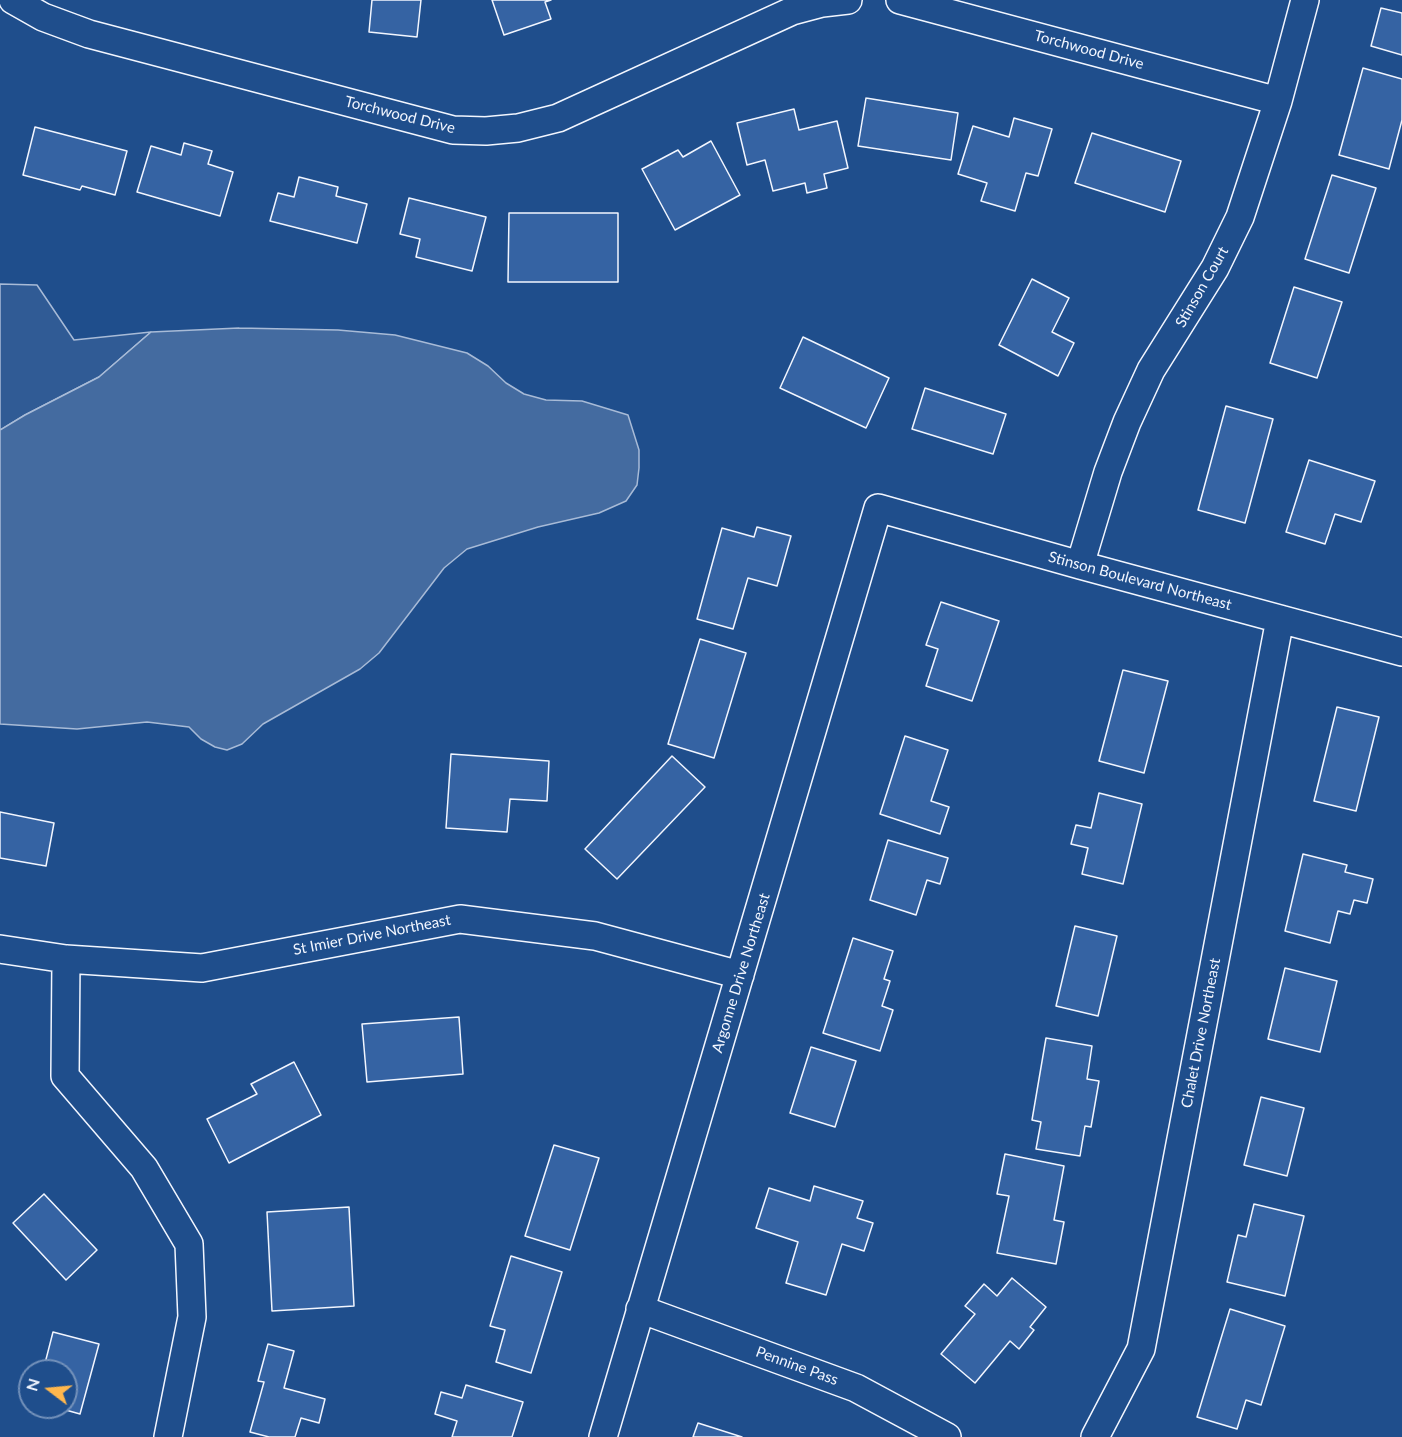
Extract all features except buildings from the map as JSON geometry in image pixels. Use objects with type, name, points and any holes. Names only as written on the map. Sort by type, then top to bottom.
[{"type":"street","name":"Torchwood Drive","points":[[14,0],[43,17],[89,34],[453,130],[486,131],[518,128],[558,118],[792,10],[848,0]]},
{"type":"street","name":"Torchwood Drive","points":[[900,0],[1278,101]]},
{"type":"street","name":"Stinson Court","points":[[1080,566],[1108,472],[1127,422],[1151,370],[1215,268],[1240,217],[1278,101],[1305,0]]},
{"type":"street","name":"Stinson Boulevard Northeast","points":[[878,508],[1080,566],[1402,652]]},
{"type":"street","name":"Argonne Drive Northeast","points":[[603,1437],[878,508]]},
{"type":"street","name":"Chalet Drive Northeast","points":[[1095,1437],[1142,1349],[1280,619]]},
{"type":"street","name":"St Imier Drive Northeast","points":[[0,949],[66,959],[202,968],[460,919],[595,936],[740,975]]},
{"type":"street","points":[[66,959],[65,1076],[144,1168],[189,1244],[192,1317],[168,1437]]},
{"type":"street","name":"Pennine Pass","points":[[640,1309],[856,1388],[947,1437]]},
{"type":"shaded area","points":[[0,284],[37,285],[74,340],[151,332],[99,377],[0,430]]},
{"type":"shaded area","points":[[239,328],[338,330],[395,335],[467,353],[524,394],[546,400],[582,401],[628,415],[639,450],[637,485],[626,501],[599,513],[538,527],[467,549],[444,568],[379,653],[360,669],[263,724],[242,744],[227,750],[215,747],[201,739],[189,727],[147,722],[77,729],[0,724],[0,430],[99,377],[151,332]]}]
